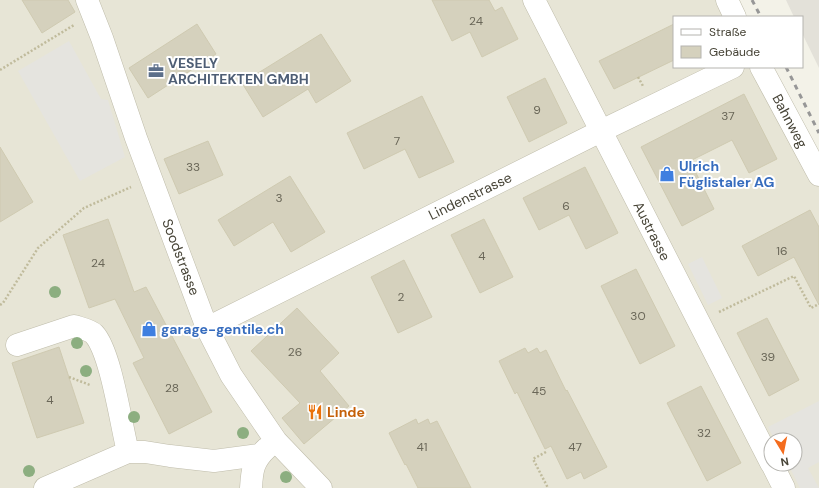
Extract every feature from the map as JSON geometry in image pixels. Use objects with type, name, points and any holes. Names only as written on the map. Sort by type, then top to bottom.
[{"type":"street","name":"Soodstrasse","points":[[87,0],[102,38],[136,138],[207,328],[231,375],[276,441],[321,488]]},
{"type":"street","name":"Austrasse","points":[[534,0],[763,447]]},
{"type":"street","points":[[726,0],[734,16]]},
{"type":"street","name":"Lindenstrasse","points":[[207,328],[601,131],[731,68]]},
{"type":"street","name":"Bahnweg","points":[[763,68],[819,175]]},
{"type":"street","points":[[17,345],[74,326],[93,334],[103,348],[128,452]]},
{"type":"street","points":[[251,488],[252,470],[259,455],[276,441]]},
{"type":"street","points":[[45,488],[128,452],[145,452],[214,461],[259,455]]},
{"type":"street","name":"Austrasse","points":[[776,472],[784,488]]},
{"type":"path","points":[[0,70],[76,24]]},
{"type":"path","points":[[0,305],[3,303],[38,248],[84,208],[134,185]]},
{"type":"path","points":[[717,313],[794,276],[811,308],[819,304]]},
{"type":"path","points":[[546,452],[533,459],[548,488]]},
{"type":"shaded area","points":[[0,0],[735,0],[743,16],[673,16],[673,68],[771,68],[819,161],[819,488],[0,488]]},
{"type":"shaded area","points":[[786,0],[819,0],[819,68],[803,35],[803,16],[794,16]]},
{"type":"shaded area","points":[[69,41],[101,99],[108,100],[125,157],[80,181],[18,71]]},
{"type":"shaded area","points":[[702,257],[722,298],[708,305],[688,264]]},
{"type":"shaded area","points":[[819,401],[819,462],[808,468],[819,488],[800,488],[792,472],[803,472],[803,432],[771,432],[768,427]]},
{"type":"building","points":[[22,0],[68,0],[75,12],[42,33]]},
{"type":"building","points":[[432,0],[489,0],[495,11],[502,7],[518,39],[482,57],[470,32],[452,41]]},
{"type":"building","points":[[197,24],[216,54],[148,98],[129,68]]},
{"type":"building","points":[[673,24],[673,60],[614,89],[599,61]]},
{"type":"building","points":[[321,34],[351,81],[316,103],[308,89],[263,117],[242,83]]},
{"type":"building","points":[[545,78],[567,123],[529,142],[507,97]]},
{"type":"building","points":[[744,94],[777,159],[749,173],[732,140],[690,161],[714,209],[682,226],[641,147]]},
{"type":"building","points":[[422,96],[454,162],[419,178],[405,149],[364,169],[347,133]]},
{"type":"building","points":[[208,141],[223,175],[179,194],[164,159]]},
{"type":"building","points":[[0,147],[33,202],[0,222]]},
{"type":"building","points":[[585,167],[618,233],[586,249],[569,215],[539,230],[523,198]]},
{"type":"building","points":[[290,176],[325,232],[291,252],[273,222],[234,246],[218,220]]},
{"type":"building","points":[[810,210],[819,227],[819,305],[794,257],[758,276],[742,246]]},
{"type":"building","points":[[108,219],[134,292],[146,287],[212,412],[169,434],[133,363],[144,358],[115,299],[89,308],[63,235]]},
{"type":"building","points":[[484,219],[513,277],[480,293],[451,235]]},
{"type":"building","points":[[404,260],[432,317],[398,333],[371,277]]},
{"type":"building","points":[[636,269],[675,346],[640,364],[601,286]]},
{"type":"building","points":[[297,308],[339,353],[320,371],[349,406],[304,444],[282,418],[300,403],[251,351]]},
{"type":"building","points":[[767,318],[799,380],[769,396],[737,333]]},
{"type":"building","points":[[59,347],[84,423],[37,438],[12,363]]},
{"type":"building","points":[[525,348],[528,353],[537,348],[540,353],[546,350],[566,391],[567,390],[607,467],[584,479],[581,472],[567,479],[551,446],[545,449],[517,392],[515,394],[499,361]]},
{"type":"building","points":[[701,386],[741,463],[707,481],[667,403]]},
{"type":"building","points":[[416,419],[418,424],[428,419],[430,424],[437,421],[471,488],[418,488],[389,433]]},
{"type":"railway","points":[[752,0],[760,16]]},
{"type":"railway","points":[[786,68],[819,133]]},
{"type":"place","name":"VESELY ARCHITEKTEN GMBH","points":[[156,71]]},
{"type":"place","name":"Ulrich Füglistaler AG","points":[[667,174]]},
{"type":"place","name":"garage-gentile.ch","points":[[149,329]]},
{"type":"place","name":"Linde","points":[[315,412]]}]
